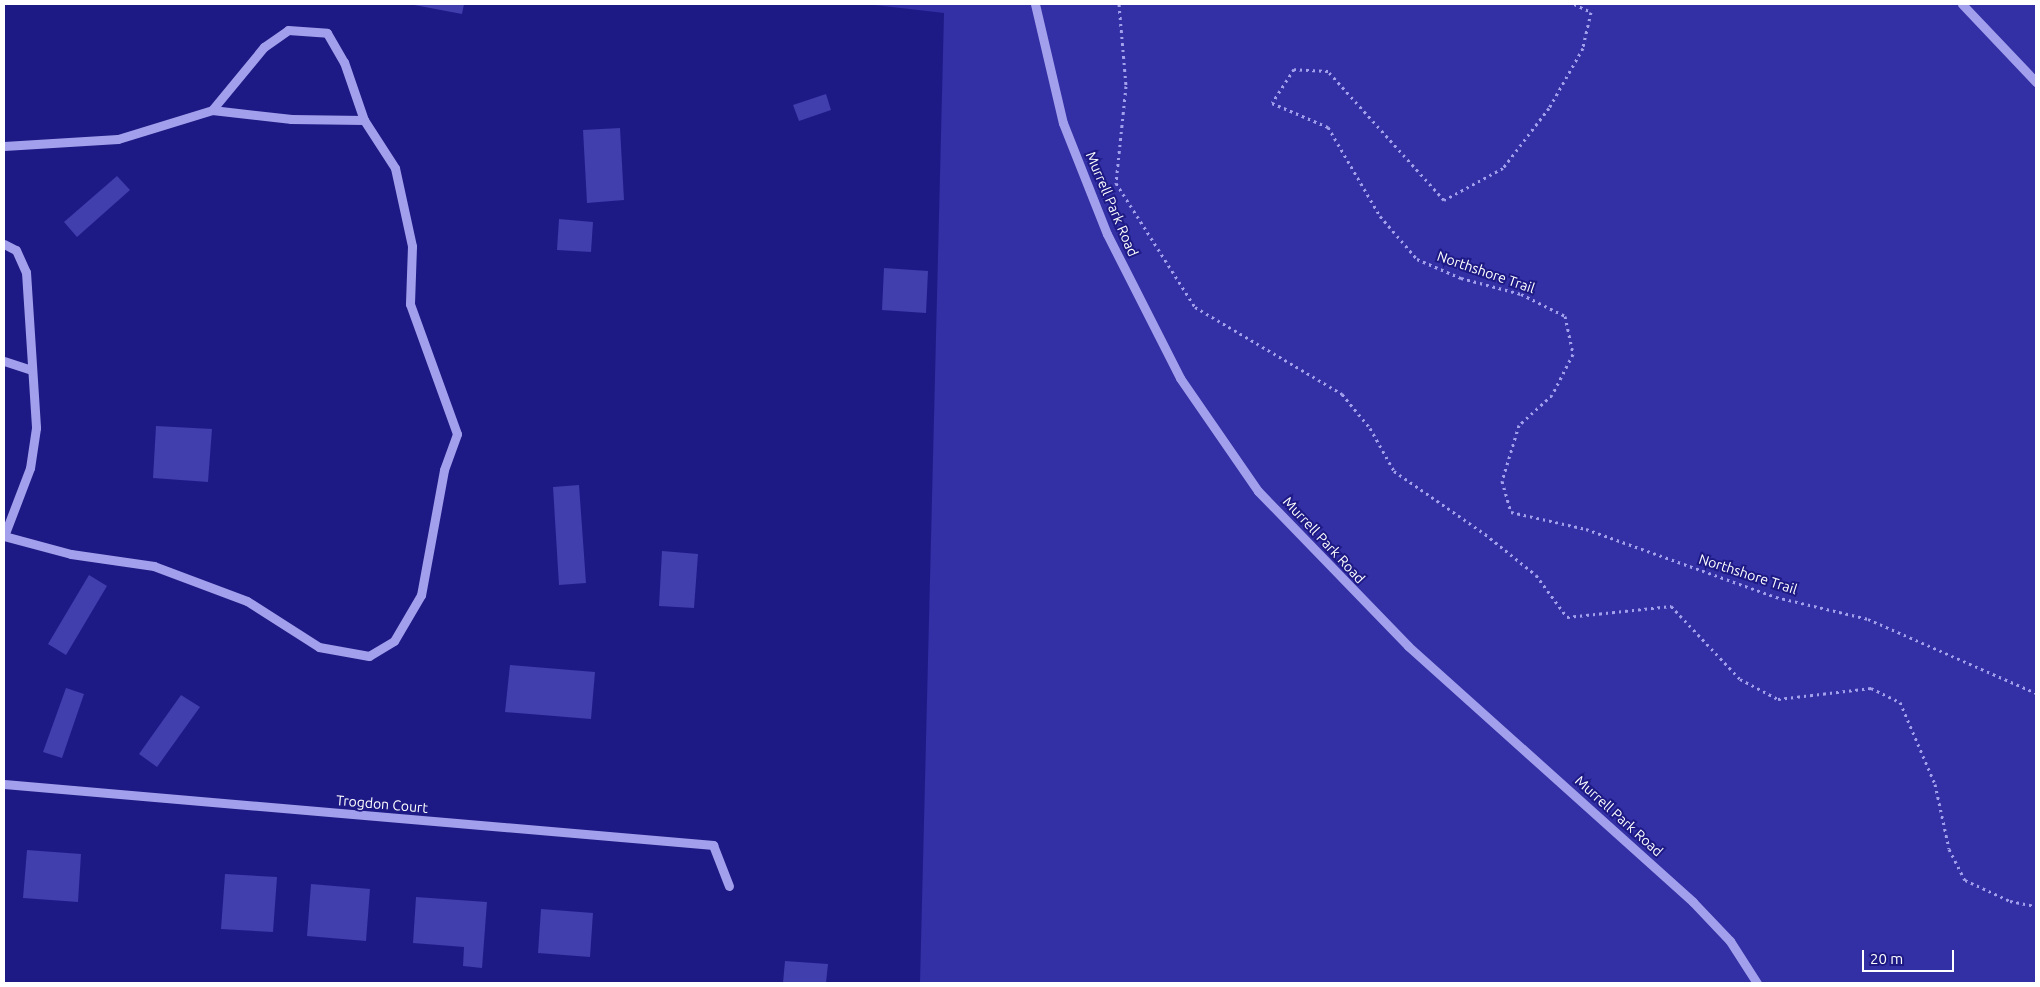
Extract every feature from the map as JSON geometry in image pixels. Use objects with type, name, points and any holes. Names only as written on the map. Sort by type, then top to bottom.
[{"type":"street","name":"Murrell Park Road","points":[[1035,4],[1063,123],[1107,234],[1180,378],[1258,491],[1408,646],[1693,902],[1730,941],[1757,983]]},
{"type":"street","points":[[1962,4],[2036,82]]},
{"type":"street","points":[[4,244],[16,250],[26,272],[36,428],[30,468],[4,536],[71,554],[154,566],[247,601],[319,647],[346,655],[369,656],[394,641],[421,595],[444,470],[456,434],[410,304],[412,246],[395,168],[364,120],[344,62],[327,33],[288,30],[264,47],[212,110]]},
{"type":"street","points":[[4,146],[118,139],[212,110],[291,119],[364,120]]},
{"type":"street","points":[[4,361],[32,370]]},
{"type":"street","name":"Trogdon Court","points":[[4,784],[713,845],[730,886]]},
{"type":"path","points":[[1119,4],[1126,86],[1116,183],[1195,307],[1342,394],[1370,428],[1394,471],[1486,534],[1536,576],[1567,617],[1671,606],[1740,679],[1778,699],[1871,688],[1900,702],[1935,784],[1949,848],[1965,880],[2010,901],[2036,906]]},
{"type":"path","name":"Northshore Trail","points":[[1574,4],[1591,12],[1583,48],[1549,108],[1503,168],[1444,200],[1328,71],[1294,69],[1272,103],[1328,127],[1380,216],[1417,259],[1461,278],[1521,294],[1565,316],[1573,354],[1552,395],[1519,425],[1502,480],[1511,512],[1586,528],[1776,597],[1868,619],[2036,693]]},
{"type":"shaded area","points":[[866,4],[2036,4],[2036,983],[920,983],[944,13]]},
{"type":"building","points":[[409,4],[464,4],[462,14]]},
{"type":"building","points":[[826,94],[831,110],[799,121],[793,105]]},
{"type":"building","points":[[620,128],[624,200],[587,203],[583,130]]},
{"type":"building","points":[[117,176],[130,190],[77,237],[64,222]]},
{"type":"building","points":[[559,219],[593,222],[591,252],[557,250]]},
{"type":"building","points":[[884,268],[928,271],[926,313],[882,310]]},
{"type":"building","points":[[156,426],[212,429],[208,482],[153,478]]},
{"type":"building","points":[[579,485],[586,583],[559,585],[553,487]]},
{"type":"building","points":[[662,551],[698,554],[694,608],[659,606]]},
{"type":"building","points":[[89,575],[107,586],[66,655],[48,644]]},
{"type":"building","points":[[510,665],[595,672],[591,719],[505,712]]},
{"type":"building","points":[[66,688],[84,694],[62,758],[43,752]]},
{"type":"building","points":[[181,695],[200,707],[157,767],[139,754]]},
{"type":"building","points":[[27,850],[81,854],[78,902],[23,898]]},
{"type":"building","points":[[225,874],[277,877],[273,932],[221,929]]},
{"type":"building","points":[[311,884],[370,889],[366,941],[307,936]]},
{"type":"building","points":[[416,897],[487,902],[482,968],[463,966],[464,947],[413,943]]},
{"type":"building","points":[[541,909],[593,913],[590,957],[538,953]]},
{"type":"building","points":[[785,961],[828,964],[826,983],[783,983]]}]
